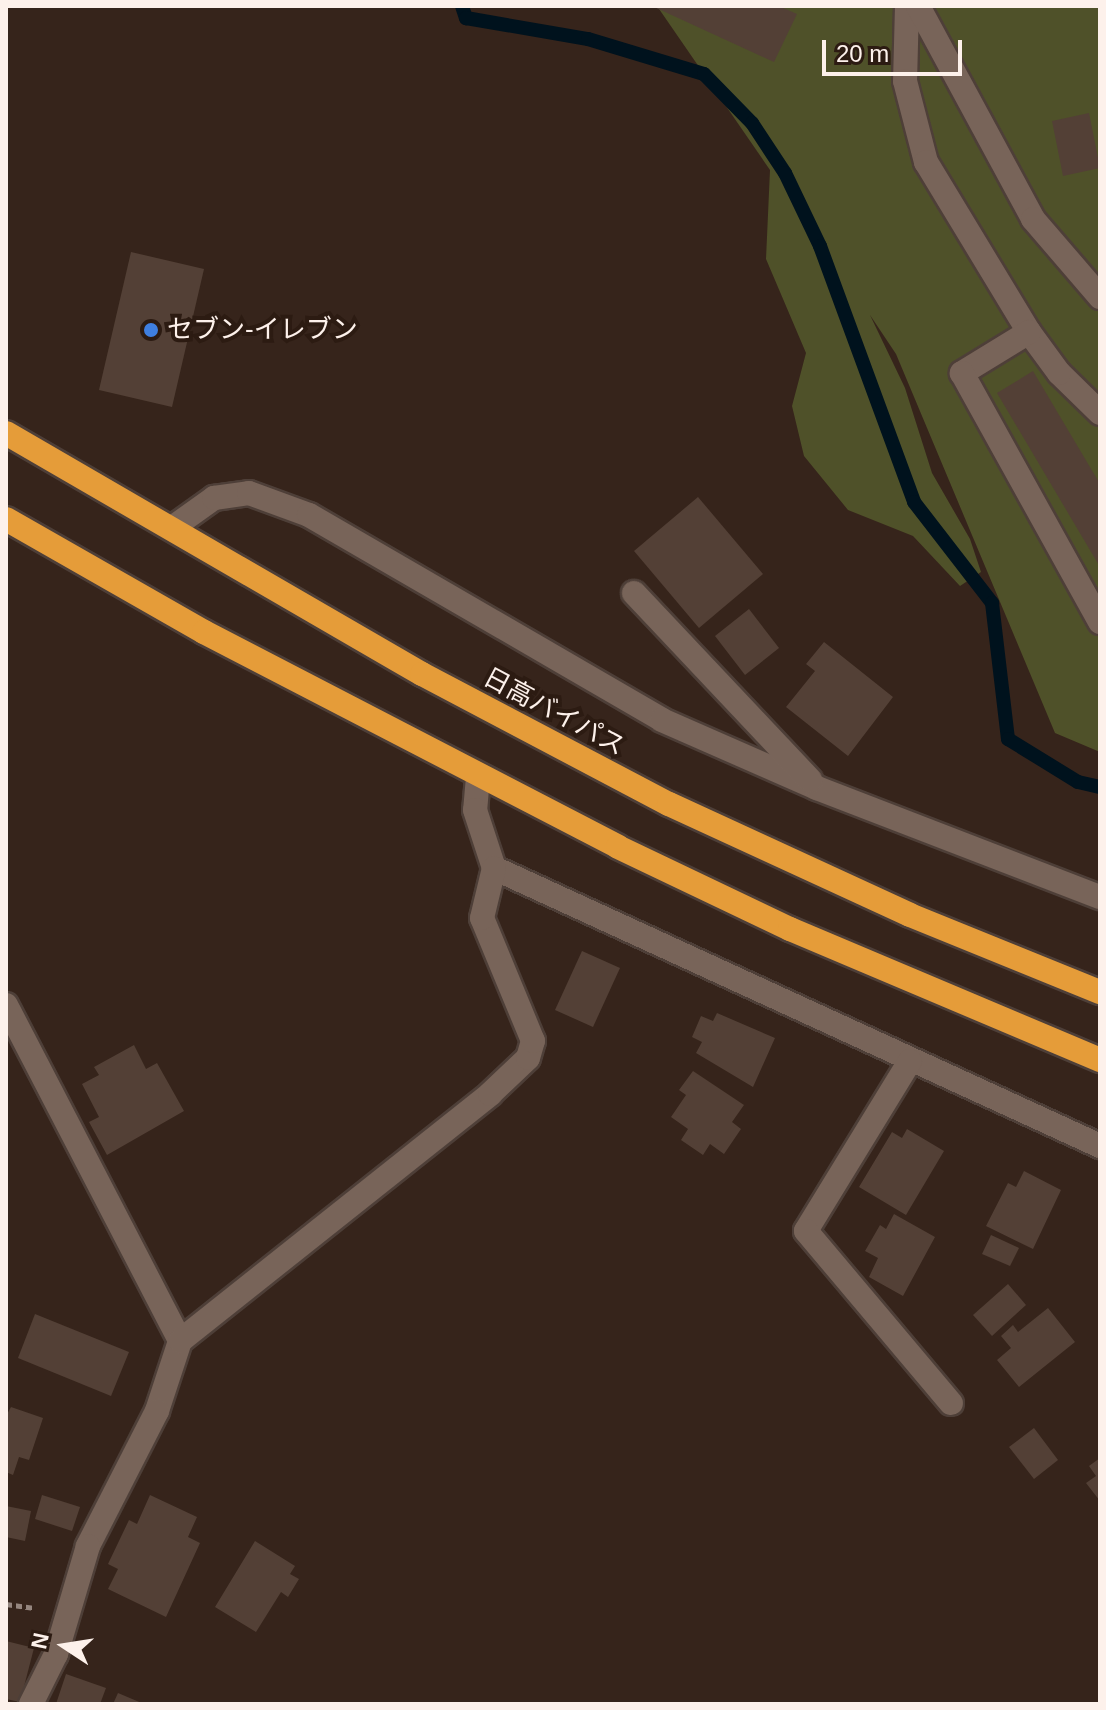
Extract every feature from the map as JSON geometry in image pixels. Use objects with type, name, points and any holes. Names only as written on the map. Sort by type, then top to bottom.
[{"type":"highway","name":"日高バイパス","points":[[6,433],[422,674],[669,804],[910,915],[1100,992]]},
{"type":"highway","points":[[6,519],[204,632],[478,777],[790,929],[1100,1060]]},
{"type":"street","points":[[907,6],[905,81],[926,162],[1029,332],[1059,373],[1100,413]]},
{"type":"street","points":[[918,6],[1033,219],[1100,297]]},
{"type":"street","points":[[1029,332],[962,373],[1100,622]]},
{"type":"street","points":[[172,528],[214,498],[249,493],[309,515],[662,720],[817,788],[1100,897]]},
{"type":"street","points":[[634,593],[817,788]]},
{"type":"street","points":[[31,1704],[56,1654],[88,1546],[157,1411],[180,1341],[490,1094],[528,1058],[533,1041],[482,918],[494,868],[475,810],[478,777]]},
{"type":"street","points":[[494,868],[1100,1146]]},
{"type":"street","points":[[6,1005],[180,1341]]},
{"type":"street","points":[[910,1061],[806,1231],[951,1403]]},
{"type":"green space","points":[[657,6],[1100,6],[1100,752],[1055,733],[896,354],[870,315],[905,388],[932,473],[970,539],[981,572],[960,586],[913,536],[848,510],[804,456],[792,406],[806,353],[766,259],[770,170]]},
{"type":"building","points":[[652,6],[779,6],[797,14],[774,62]]},
{"type":"building","points":[[1089,113],[1100,168],[1063,176],[1052,121]]},
{"type":"building","name":"セブン-イレブン","points":[[131,252],[204,269],[172,407],[99,390]]},
{"type":"building","points":[[1033,371],[1100,484],[1100,567],[997,393]]},
{"type":"building","points":[[698,497],[763,574],[699,628],[634,551]]},
{"type":"building","points":[[749,609],[779,648],[745,675],[715,636]]},
{"type":"building","points":[[824,642],[893,697],[848,756],[786,707],[815,671],[806,664]]},
{"type":"building","points":[[582,951],[620,968],[593,1027],[555,1010]]},
{"type":"building","points":[[717,1013],[775,1038],[753,1087],[696,1053],[702,1042],[692,1037],[701,1016],[713,1021]]},
{"type":"building","points":[[134,1045],[146,1069],[157,1063],[184,1111],[107,1155],[89,1122],[99,1117],[82,1084],[99,1075],[94,1067]]},
{"type":"building","points":[[693,1071],[744,1105],[732,1122],[741,1129],[724,1154],[710,1144],[703,1155],[681,1140],[688,1129],[671,1117],[686,1095],[679,1090]]},
{"type":"building","points":[[907,1129],[944,1151],[906,1215],[859,1187],[892,1132],[902,1138]]},
{"type":"building","points":[[1024,1171],[1061,1190],[1033,1249],[986,1226],[1008,1183],[1016,1187]]},
{"type":"building","points":[[894,1214],[935,1237],[903,1296],[869,1277],[878,1258],[865,1251],[880,1225],[886,1229]]},
{"type":"building","points":[[991,1235],[1019,1248],[1010,1266],[982,1254]]},
{"type":"building","points":[[1008,1284],[1026,1305],[992,1336],[973,1315]]},
{"type":"building","points":[[1048,1308],[1075,1342],[1019,1387],[997,1360],[1011,1348],[1001,1336],[1013,1325],[1018,1332]]},
{"type":"building","points":[[35,1314],[129,1352],[111,1396],[18,1358]]},
{"type":"building","points":[[11,1407],[43,1418],[29,1460],[19,1457],[13,1475],[6,1472],[6,1416]]},
{"type":"building","points":[[1034,1428],[1058,1460],[1034,1479],[1009,1447]]},
{"type":"building","points":[[1100,1458],[1100,1501],[1086,1483],[1096,1476],[1089,1466]]},
{"type":"building","points":[[42,1495],[80,1507],[72,1531],[35,1519]]},
{"type":"building","points":[[150,1495],[197,1517],[188,1537],[200,1543],[166,1617],[108,1589],[118,1569],[108,1564],[129,1520],[137,1524]]},
{"type":"building","points":[[6,1506],[31,1511],[25,1541],[6,1537]]},
{"type":"building","points":[[255,1541],[295,1566],[290,1574],[299,1579],[288,1597],[281,1592],[256,1632],[215,1607]]},
{"type":"building","points":[[6,1641],[34,1648],[20,1702],[6,1699]]},
{"type":"building","points":[[66,1674],[106,1688],[100,1704],[56,1704]]},
{"type":"building","points":[[118,1693],[144,1704],[113,1704]]},
{"type":"waterway","points":[[462,6],[466,18],[588,39],[704,74],[752,123],[785,173],[820,246],[914,502],[992,603],[1008,739],[1078,782],[1100,787]]},
{"type":"place","name":"セブン-イレブン","points":[[151,330]]}]
